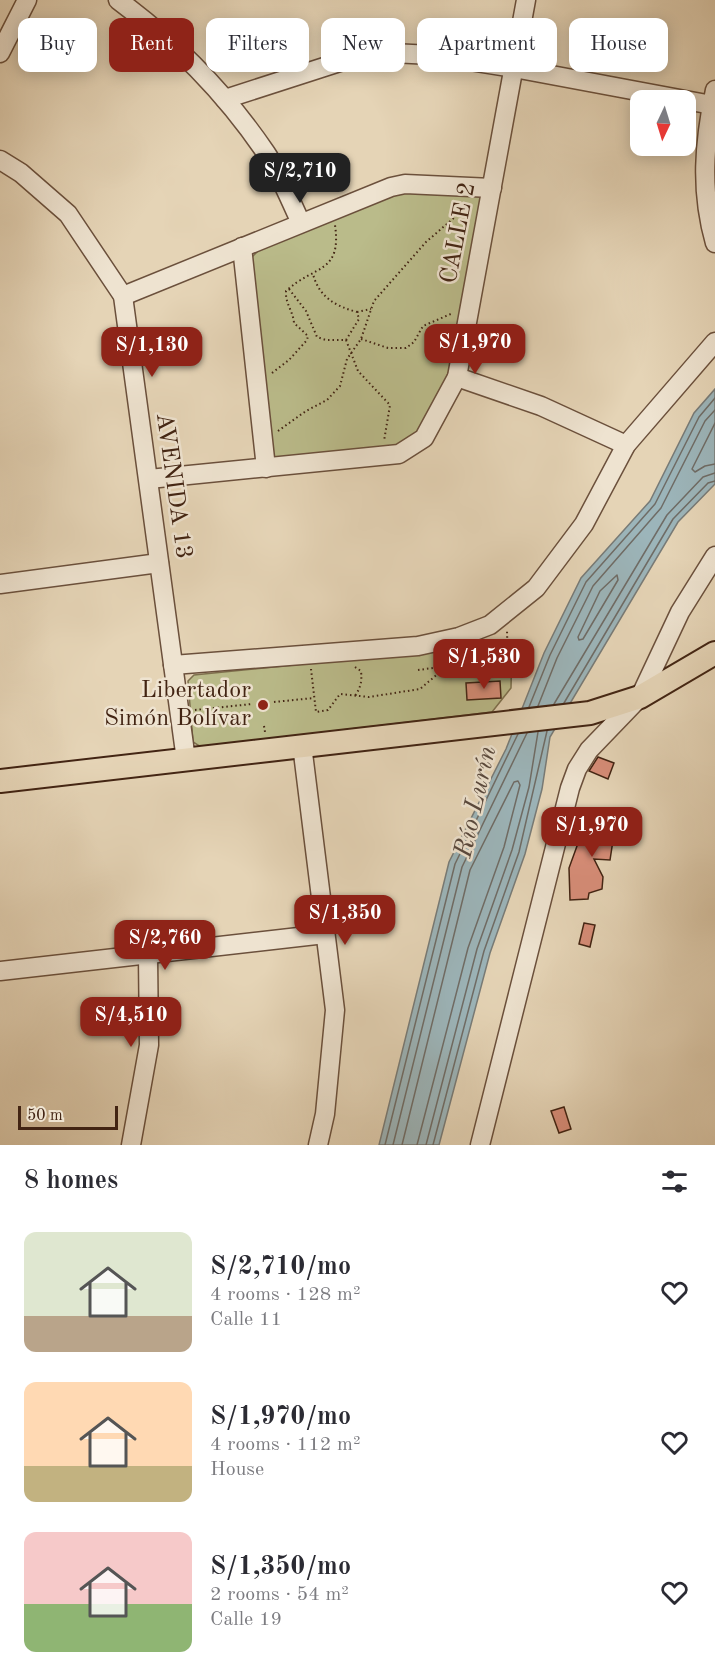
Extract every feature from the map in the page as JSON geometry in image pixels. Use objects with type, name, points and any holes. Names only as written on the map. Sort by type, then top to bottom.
[{"type":"main road","points":[[0,782],[590,713],[640,697],[715,653]]},
{"type":"street","points":[[0,53],[27,0]]},
{"type":"street","points":[[118,0],[160,30],[225,99],[267,154],[301,223]]},
{"type":"street","name":"CALLE 2","points":[[523,18],[526,0]]},
{"type":"street","points":[[225,99],[346,60],[392,53],[417,54]]},
{"type":"street","name":"CALLE 2","points":[[149,480],[399,454],[423,438],[457,376],[513,72]]},
{"type":"street","points":[[541,72],[713,97],[703,176],[707,218],[715,243]]},
{"type":"street","name":"AVENIDA 13","points":[[0,160],[21,173],[68,214],[123,296],[186,760]]},
{"type":"street","points":[[123,296],[391,187],[405,184],[492,188]]},
{"type":"street","points":[[242,247],[266,468]]},
{"type":"street","points":[[173,665],[314,664],[459,637],[490,625],[507,614],[536,588],[584,524],[626,446],[715,342]]},
{"type":"street","points":[[457,376],[541,406],[626,446]]},
{"type":"street","points":[[480,1145],[570,788],[577,769],[589,750],[640,697],[680,612],[715,556]]},
{"type":"street","points":[[0,584],[159,563]]},
{"type":"street","points":[[302,746],[335,1010],[325,1114],[318,1145]]},
{"type":"street","points":[[0,971],[325,934]]},
{"type":"street","points":[[131,1145],[149,1045],[148,955]]},
{"type":"path","points":[[273,437],[288,423],[327,400],[340,386],[350,355],[361,339],[374,301],[426,242],[492,188]]},
{"type":"path","points":[[308,336],[294,323],[293,313],[285,299],[289,289],[299,279],[328,265],[334,257],[337,246],[334,220]]},
{"type":"path","points":[[312,274],[320,293],[337,304],[357,312],[371,309]]},
{"type":"path","points":[[289,289],[306,311],[315,335]]},
{"type":"path","points":[[361,339],[388,348],[406,348],[414,342],[423,326],[459,311]]},
{"type":"path","points":[[357,312],[358,319],[346,340],[350,355],[357,371],[390,405],[382,456]]},
{"type":"path","points":[[266,377],[298,352],[308,336],[315,335],[326,340],[346,340]]},
{"type":"path","points":[[418,670],[447,666],[508,664],[507,614]]},
{"type":"path","points":[[314,664],[316,712],[328,710],[340,694],[369,697],[420,689],[447,666]]},
{"type":"path","points":[[349,665],[361,671],[361,686],[355,696]]},
{"type":"path","points":[[274,702],[314,698]]},
{"type":"path","points":[[179,712],[252,704]]},
{"type":"green space","points":[[488,190],[450,377],[428,426],[409,444],[272,462],[252,257],[262,247],[392,191]]},
{"type":"green space","points":[[512,643],[511,688],[492,712],[201,747],[193,742],[188,681],[194,675]]},
{"type":"water","points":[[715,389],[715,484],[678,522],[550,737],[542,789],[525,854],[490,953],[439,1145],[379,1145],[449,862],[506,749],[544,653],[581,578],[650,501],[694,413]]},
{"type":"building","points":[[500,681],[501,698],[467,700],[466,683]]},
{"type":"building","points":[[598,757],[614,763],[608,779],[589,771]]},
{"type":"building","points":[[600,811],[617,814],[610,860],[594,859],[603,877],[602,889],[589,893],[588,899],[570,900],[569,868],[581,835],[597,835]]},
{"type":"building","points":[[584,923],[595,925],[590,947],[579,944]]},
{"type":"building","points":[[564,1107],[571,1129],[559,1133],[551,1111]]},
{"type":"place","name":"Libertador Simón Bolívar","points":[[263,705]]},
{"type":"water label","name":"Río Lurín","points":[[476,802]]}]
